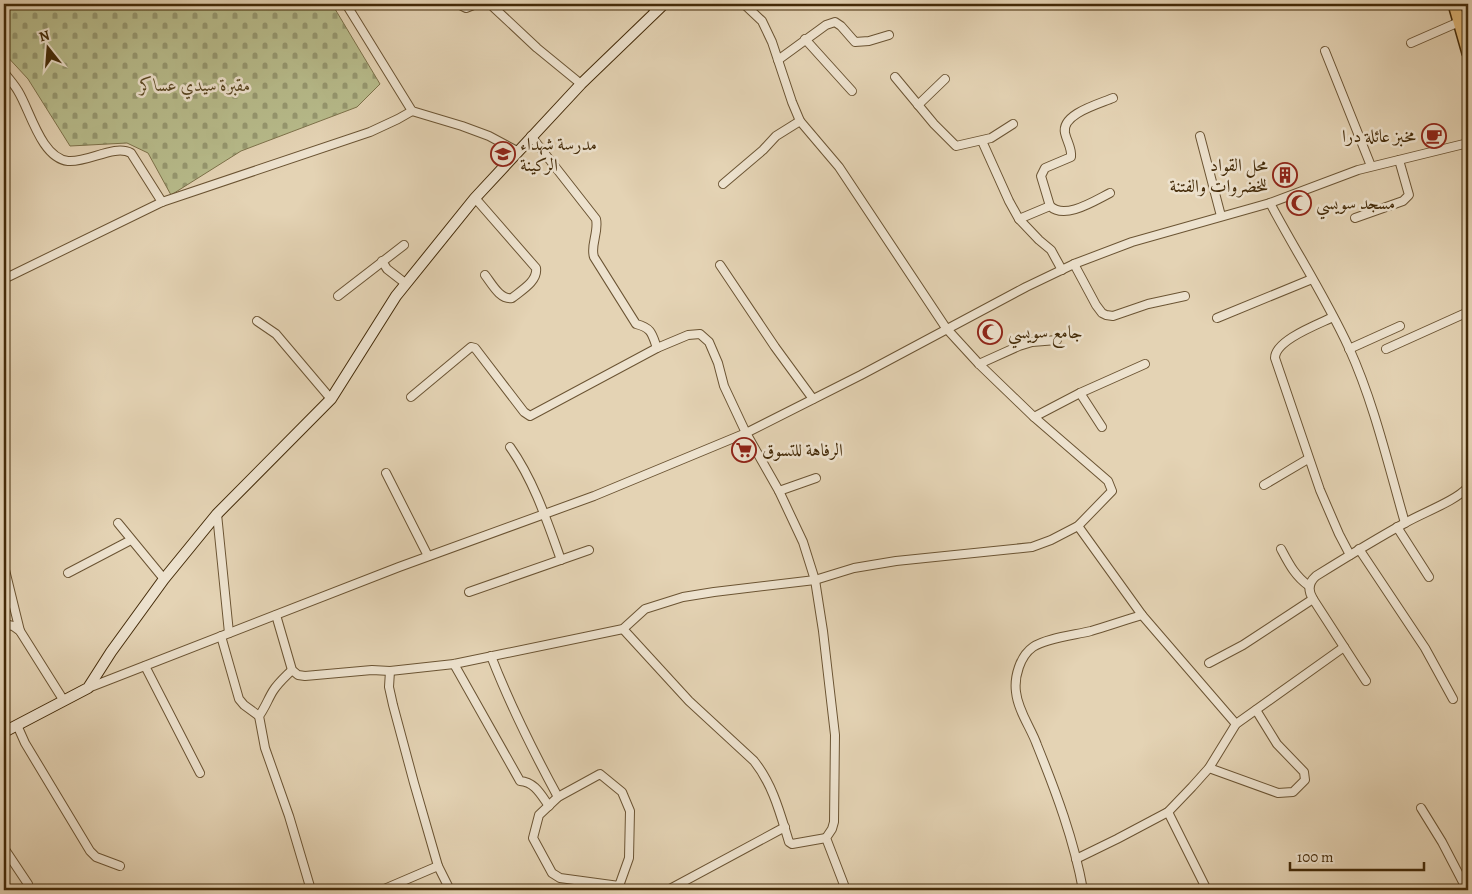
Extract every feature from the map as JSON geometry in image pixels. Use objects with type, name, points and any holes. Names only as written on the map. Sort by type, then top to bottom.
[{"type":"main road","points":[[1454,4],[1468,53]]},
{"type":"street","points":[[346,4],[412,111],[462,126],[488,136],[517,151]]},
{"type":"street","points":[[458,4],[466,8],[476,4]]},
{"type":"street","points":[[490,4],[537,48],[581,84]]},
{"type":"street","points":[[276,615],[292,670],[298,675],[372,670],[390,671],[454,664],[623,629],[645,610],[683,597],[814,580],[854,568],[896,561],[1032,547],[1051,540],[1078,526],[1112,491],[1110,484],[1034,417],[979,364],[946,328],[839,167],[800,121],[772,42],[762,21],[744,4]]},
{"type":"street","points":[[88,688],[111,652],[164,579],[217,514],[331,399],[405,283],[475,198],[531,136],[657,6]]},
{"type":"street","points":[[778,60],[826,25],[835,22],[855,42],[869,41],[890,35]]},
{"type":"street","points":[[1410,43],[1459,22]]},
{"type":"street","points":[[806,39],[852,91]]},
{"type":"street","points":[[1325,51],[1371,166]]},
{"type":"street","points":[[4,72],[18,90],[42,139],[60,160],[78,162],[118,150],[125,150],[131,153],[162,202]]},
{"type":"street","points":[[894,77],[953,145],[960,146],[982,141],[1005,130],[1012,124]]},
{"type":"street","points":[[918,105],[945,79]]},
{"type":"street","points":[[1110,193],[1083,206],[1058,212],[1050,206],[1041,176],[1045,168],[1071,156],[1071,150],[1065,133],[1066,124],[1073,116],[1113,98]]},
{"type":"street","points":[[4,279],[162,202],[370,132],[412,111]]},
{"type":"street","points":[[723,184],[763,150],[776,136],[800,121]]},
{"type":"street","points":[[531,136],[596,219],[598,227],[592,252],[594,257],[636,324],[647,327],[651,331],[657,348]]},
{"type":"street","points":[[1200,136],[1221,216]]},
{"type":"street","points":[[982,141],[1019,219],[1051,250],[1062,270]]},
{"type":"street","points":[[4,732],[88,688],[428,556],[594,496],[746,433],[861,375],[946,328],[1074,264],[1132,242],[1270,203],[1371,166],[1468,143]]},
{"type":"street","points":[[1355,218],[1403,201],[1409,195],[1399,160]]},
{"type":"street","points":[[475,198],[536,268],[537,274],[534,279],[512,298],[508,299],[503,297],[485,275]]},
{"type":"street","points":[[1270,203],[1334,317],[1349,349],[1373,414],[1405,523]]},
{"type":"street","points":[[1019,219],[1050,206]]},
{"type":"street","points":[[338,296],[404,245]]},
{"type":"street","points":[[382,261],[388,269],[405,283]]},
{"type":"street","points":[[1074,264],[1096,305],[1106,315],[1113,316],[1148,304],[1185,296]]},
{"type":"street","points":[[720,265],[775,347],[813,399]]},
{"type":"street","points":[[1217,318],[1312,279]]},
{"type":"street","points":[[1386,349],[1468,312]]},
{"type":"street","points":[[1334,317],[1302,332],[1279,346],[1275,353],[1275,358],[1308,459],[1339,534],[1350,555]]},
{"type":"street","points":[[257,321],[276,334],[331,399]]},
{"type":"street","points":[[1349,349],[1400,326]]},
{"type":"street","points":[[411,397],[471,347],[475,348],[524,412],[530,416],[657,348],[688,335],[700,334],[709,342],[718,363],[724,386],[746,433],[780,491],[803,542],[814,580],[824,631],[835,735],[834,822],[826,838],[792,844],[789,842],[774,794],[754,761],[689,701],[623,629]]},
{"type":"street","points":[[979,364],[1019,346],[1032,342],[1057,340]]},
{"type":"street","points":[[1034,417],[1080,393],[1145,364]]},
{"type":"street","points":[[1080,393],[1102,427]]},
{"type":"street","points":[[510,447],[524,467],[545,514],[562,560]]},
{"type":"street","points":[[1264,485],[1308,459]]},
{"type":"street","points":[[386,474],[428,556]]},
{"type":"street","points":[[780,491],[816,478]]},
{"type":"street","points":[[1309,586],[1316,576],[1359,549],[1467,491]]},
{"type":"street","points":[[217,514],[230,633]]},
{"type":"street","points":[[118,523],[164,579]]},
{"type":"street","points":[[1078,526],[1142,615],[1236,724]]},
{"type":"street","points":[[1397,527],[1429,578]]},
{"type":"street","points":[[68,573],[132,540]]},
{"type":"street","points":[[1281,549],[1299,579],[1309,586],[1313,599],[1366,681]]},
{"type":"street","points":[[1359,549],[1425,648],[1453,699]]},
{"type":"street","points":[[469,592],[589,550]]},
{"type":"street","points":[[4,566],[20,631],[64,701]]},
{"type":"street","points":[[1209,663],[1243,645],[1313,599]]},
{"type":"street","points":[[1083,890],[1060,804],[1037,743],[1020,707],[1016,691],[1018,672],[1025,654],[1035,646],[1142,615]]},
{"type":"street","points":[[4,624],[13,626],[20,631]]},
{"type":"street","points":[[221,636],[240,699],[244,705],[259,716],[265,748],[289,816],[311,890]]},
{"type":"street","points":[[1076,859],[1117,840],[1168,812],[1209,768],[1236,724],[1344,647]]},
{"type":"street","points":[[491,656],[527,739],[558,797]]},
{"type":"street","points":[[454,664],[520,781],[528,782],[534,786],[549,806]]},
{"type":"street","points":[[145,666],[200,773]]},
{"type":"street","points":[[259,716],[267,705],[272,692],[292,670]]},
{"type":"street","points":[[390,671],[389,687],[393,705],[438,866],[450,890]]},
{"type":"street","points":[[1209,768],[1278,793],[1293,792],[1305,780],[1304,772],[1278,744],[1256,710]]},
{"type":"street","points":[[17,725],[25,743],[90,851],[101,860],[120,866]]},
{"type":"street","points":[[600,774],[622,792],[630,811],[631,836],[629,858],[621,888],[560,878],[552,873],[533,838],[539,815],[558,797],[600,774]]},
{"type":"street","points":[[1421,808],[1467,890]]},
{"type":"street","points":[[1168,812],[1207,890]]},
{"type":"street","points":[[668,890],[785,827]]},
{"type":"street","points":[[826,838],[846,890]]},
{"type":"street","points":[[4,848],[28,884]]},
{"type":"street","points":[[382,890],[438,866]]},
{"type":"green space","name":"مقبرة سيدي عساكر","points":[[4,4],[332,4],[380,84],[357,107],[241,151],[171,195],[148,153],[127,143],[70,146],[28,79],[4,53]]},
{"type":"place","name":"مخبز عائلة درا","points":[[1434,136]]},
{"type":"place","name":"مدرسة شهداء الركينة","points":[[503,154]]},
{"type":"place","name":"محل القواد للخضروات والفتنة","points":[[1285,175]]},
{"type":"place","name":"مسجد سويسي","points":[[1299,203]]},
{"type":"place","name":"جامع سويسي","points":[[990,332]]},
{"type":"place","name":"الرفاهة للتسوق","points":[[744,450]]}]
